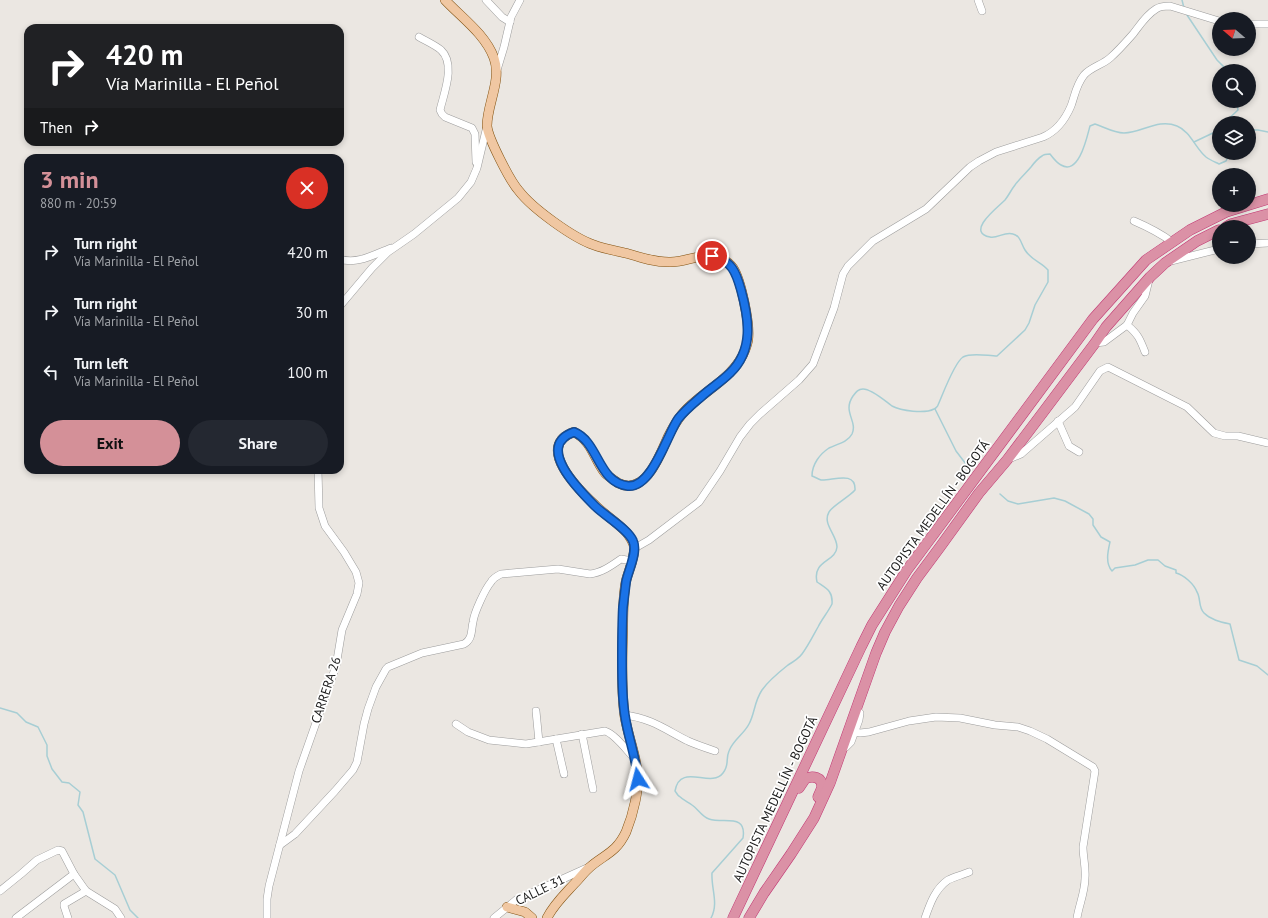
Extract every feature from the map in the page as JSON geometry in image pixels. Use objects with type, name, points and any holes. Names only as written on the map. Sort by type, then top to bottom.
[{"type":"highway","name":"AUTOPISTA MEDELLÍN - BOGOTÁ","points":[[733,918],[872,625],[907,570],[1093,319],[1146,260],[1172,242],[1190,230],[1226,212],[1268,199]]},
{"type":"highway","points":[[1246,220],[1268,214]]},
{"type":"highway","name":"AUTOPISTA MEDELLÍN - BOGOTÁ","points":[[749,918],[764,893],[792,854],[817,812],[830,783],[866,677],[876,653],[899,606],[917,578],[979,493],[1007,460],[1106,327],[1150,277],[1165,263],[1197,241],[1212,234]]},
{"type":"highway","points":[[776,825],[785,818],[802,781],[807,777],[813,776],[817,778],[822,784],[822,788],[809,815],[792,842],[792,854]]},
{"type":"main road","points":[[445,0],[482,38],[495,60],[496,70],[487,126],[492,142],[508,175],[518,191],[536,208],[572,234],[593,245],[660,262],[675,262],[700,256],[712,256],[723,260],[736,274],[744,299],[747,320],[748,338],[745,351],[740,361],[731,372],[683,413],[671,431],[650,472],[636,485],[629,486],[621,484],[605,473],[593,451],[582,436],[574,432],[568,434],[559,444],[557,450],[558,455],[562,466],[570,478],[595,506],[626,532],[632,540],[635,548],[626,582],[624,601],[622,698],[624,715],[635,760],[638,788],[626,832],[616,847],[590,867],[560,898],[546,918]]},
{"type":"main road","points":[[507,907],[525,912],[532,918]]},
{"type":"street","points":[[486,0],[502,18],[510,22]]},
{"type":"street","points":[[496,70],[504,48],[510,22],[520,0]]},
{"type":"street","points":[[978,0],[982,11]]},
{"type":"street","points":[[635,548],[649,540],[699,502],[720,471],[740,437],[750,424],[799,380],[813,364],[834,308],[843,274],[848,266],[873,241],[926,209],[970,167],[979,161],[996,152],[1050,134],[1059,126],[1071,106],[1076,88],[1084,75],[1092,68],[1108,60],[1156,8],[1170,6],[1212,19]]},
{"type":"street","points":[[1256,24],[1268,24]]},
{"type":"street","points":[[419,37],[441,50],[447,59],[448,76],[440,110],[445,116],[467,124],[472,128],[475,134],[476,168]]},
{"type":"street","points":[[344,301],[372,268],[388,252],[458,198],[471,182],[487,126]]},
{"type":"street","points":[[1134,220],[1151,228],[1172,242]]},
{"type":"street","points":[[1256,244],[1268,243]]},
{"type":"street","points":[[344,260],[359,260],[400,244]]},
{"type":"street","points":[[1165,263],[1212,251]]},
{"type":"street","points":[[1095,343],[1104,342],[1127,326],[1133,313],[1145,296],[1150,277]]},
{"type":"street","points":[[1127,326],[1135,332],[1145,352]]},
{"type":"street","points":[[1007,460],[1020,454],[1075,407],[1100,372],[1108,367],[1187,407],[1214,433],[1225,436],[1238,436],[1268,443]]},
{"type":"street","points":[[1058,422],[1068,446],[1079,452]]},
{"type":"street","name":"CARRERA 26","points":[[267,918],[269,886],[299,771],[336,666],[342,630],[358,594],[359,583],[356,572],[344,552],[332,537],[323,520],[319,508],[318,474]]},
{"type":"street","points":[[280,845],[295,834],[335,792],[353,770],[357,762],[368,709],[376,687],[386,669],[422,653],[468,642],[475,615],[491,581],[501,574],[558,569],[590,574],[606,568],[621,559],[632,561]]},
{"type":"street","points":[[842,749],[849,745],[860,716],[860,713],[856,709]]},
{"type":"street","points":[[536,711],[539,742]]},
{"type":"street","points":[[624,715],[638,716],[690,742],[715,751]]},
{"type":"street","points":[[854,732],[869,732],[909,721],[936,717],[960,718],[995,725],[1018,727],[1030,731],[1047,739],[1093,767],[1094,771],[1083,847],[1086,877],[1085,887],[1077,918]]},
{"type":"street","points":[[456,724],[468,732],[489,740],[526,744],[582,734],[609,732],[635,760]]},
{"type":"street","points":[[582,734],[593,789]]},
{"type":"street","points":[[556,739],[564,774]]},
{"type":"street","points":[[0,891],[37,860],[58,850],[62,851],[74,874],[86,891],[115,909],[121,918]]},
{"type":"street","name":"CALLE 31","points":[[494,918],[524,896],[590,867]]},
{"type":"street","points":[[925,918],[938,889],[948,880],[969,872]]},
{"type":"street","points":[[16,918],[74,874]]},
{"type":"street","points":[[68,918],[64,904],[86,891]]},
{"type":"waterway","points":[[1182,0],[1184,8]]},
{"type":"waterway","points":[[1187,15],[1221,64]]},
{"type":"waterway","points":[[1232,116],[1238,110],[1238,108]]},
{"type":"waterway","points":[[711,918],[715,901],[712,873],[743,838],[743,830],[738,822],[707,818],[679,796],[675,791],[678,783],[683,778],[711,778],[718,777],[723,773],[731,747],[749,724],[757,699],[762,690],[774,677],[802,654],[832,604],[830,593],[817,582],[816,575],[821,565],[833,556],[837,547],[835,538],[828,525],[827,516],[833,507],[855,490],[852,480],[848,478],[821,480],[812,476],[812,472],[815,463],[823,453],[829,448],[845,441],[852,434],[853,425],[849,407],[853,396],[858,390],[863,389],[870,391],[896,408],[919,412],[930,411],[938,405],[952,372],[963,357],[975,354],[997,356],[1025,330],[1035,305],[1048,282],[1048,270],[1027,253],[1016,235],[1007,233],[990,237],[983,234],[981,230],[986,219],[1005,200],[1019,180],[1043,155],[1050,154],[1061,165],[1067,167],[1073,165],[1081,154],[1090,126],[1095,124],[1120,133],[1137,131],[1157,125],[1170,124],[1182,128],[1202,154],[1214,162],[1219,164],[1226,160]]},
{"type":"waterway","points":[[1256,130],[1268,132]]},
{"type":"waterway","points":[[1194,142],[1212,133]]},
{"type":"waterway","points":[[935,409],[956,451],[969,468]]},
{"type":"waterway","points":[[1000,494],[1008,501],[1018,504],[1054,498],[1065,501],[1089,514],[1093,519],[1093,525],[1101,537],[1110,542],[1108,564],[1112,571],[1115,568],[1135,565],[1148,560],[1158,560],[1165,566],[1176,570],[1176,573],[1185,578],[1196,589],[1202,611],[1213,619],[1230,624],[1239,660],[1257,666],[1268,675]]},
{"type":"waterway","points":[[0,708],[17,713],[26,722],[38,727],[47,745],[47,756],[52,769],[62,782],[69,783],[80,792],[78,805],[83,812],[95,859],[115,875],[130,910],[138,918]]},
{"type":"route","points":[[638,779],[624,715],[622,698],[624,601],[626,582],[635,548],[632,540],[626,532],[595,506],[570,478],[562,466],[557,450],[563,438],[574,432],[582,436],[593,451],[605,473],[612,479],[621,484],[629,486],[636,485],[643,480],[656,463],[671,431],[683,413],[731,372],[740,361],[745,351],[748,338],[744,299],[736,274],[730,264],[718,257],[712,256]]}]
